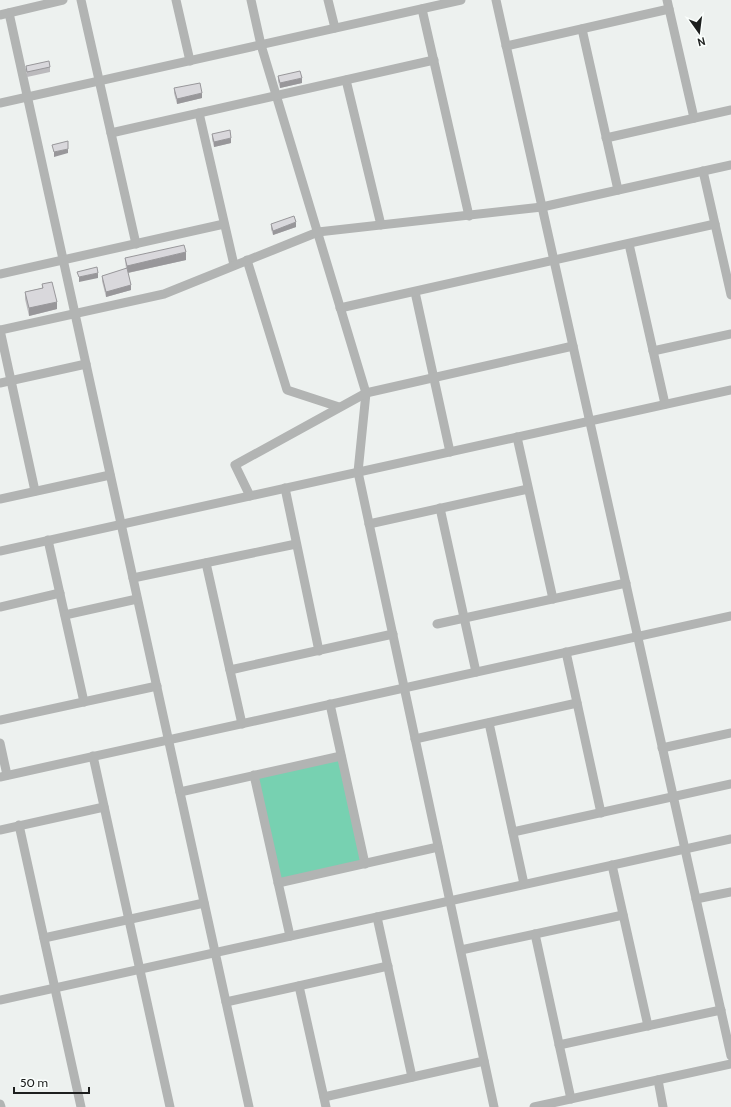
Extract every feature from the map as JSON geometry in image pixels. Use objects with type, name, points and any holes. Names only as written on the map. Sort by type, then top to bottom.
[{"type":"street","points":[[63,0],[4,14],[27,97],[249,1107]]},
{"type":"street","points":[[81,0],[136,244]]},
{"type":"street","points":[[176,0],[190,61]]},
{"type":"street","points":[[251,0],[261,45],[366,393],[358,472],[494,1107]]},
{"type":"street","points":[[328,0],[335,28]]},
{"type":"street","points":[[0,103],[461,0]]},
{"type":"street","points":[[496,0],[731,1056]]},
{"type":"street","points":[[506,46],[582,29],[668,5],[694,118]]},
{"type":"street","points":[[422,9],[469,216]]},
{"type":"street","points":[[582,29],[618,190]]},
{"type":"street","points":[[111,133],[434,60]]},
{"type":"street","points":[[346,80],[381,225]]},
{"type":"street","points":[[606,138],[731,110]]},
{"type":"street","points":[[200,113],[234,265]]},
{"type":"street","points":[[36,491],[0,330],[164,294],[318,232],[542,207],[731,165]]},
{"type":"street","points":[[703,171],[731,295]]},
{"type":"street","points":[[0,274],[224,224]]},
{"type":"street","points":[[340,308],[715,224]]},
{"type":"street","points":[[629,244],[665,404]]},
{"type":"street","points":[[247,260],[287,390],[339,407]]},
{"type":"street","points":[[415,292],[450,452]]},
{"type":"street","points":[[653,351],[731,334]]},
{"type":"street","points":[[250,496],[235,465],[366,393],[573,346]]},
{"type":"street","points":[[0,383],[86,364]]},
{"type":"street","points":[[0,551],[731,390]]},
{"type":"street","points":[[517,437],[553,599]]},
{"type":"street","points":[[0,499],[110,475]]},
{"type":"street","points":[[285,488],[319,651]]},
{"type":"street","points":[[369,524],[528,489]]},
{"type":"street","points":[[440,508],[476,672]]},
{"type":"street","points":[[48,540],[84,702]]},
{"type":"street","points":[[133,578],[296,544]]},
{"type":"street","points":[[206,562],[242,724]]},
{"type":"street","points":[[437,624],[626,583]]},
{"type":"street","points":[[0,607],[60,594]]},
{"type":"street","points":[[64,614],[137,599]]},
{"type":"street","points":[[0,743],[4,776],[731,616]]},
{"type":"street","points":[[230,670],[392,634]]},
{"type":"street","points":[[566,652],[601,813]]},
{"type":"street","points":[[0,720],[157,686]]},
{"type":"street","points":[[415,739],[577,703]]},
{"type":"street","points":[[330,704],[365,864]]},
{"type":"street","points":[[489,723],[524,884]]},
{"type":"street","points":[[662,748],[731,733]]},
{"type":"street","points":[[93,756],[170,1107]]},
{"type":"street","points":[[180,792],[341,756]]},
{"type":"street","points":[[254,775],[290,936]]},
{"type":"street","points":[[513,832],[731,784]]},
{"type":"street","points":[[0,830],[104,807]]},
{"type":"street","points":[[19,826],[81,1107]]},
{"type":"street","points":[[0,1000],[731,839]]},
{"type":"street","points":[[278,883],[438,847]]},
{"type":"street","points":[[612,865],[648,1026]]},
{"type":"street","points":[[696,899],[731,892]]},
{"type":"street","points":[[44,938],[204,903]]},
{"type":"street","points":[[460,950],[623,915]]},
{"type":"street","points":[[377,917],[412,1077]]},
{"type":"street","points":[[535,934],[571,1099]]},
{"type":"street","points":[[226,1002],[388,966]]},
{"type":"street","points":[[299,986],[326,1107]]},
{"type":"street","points":[[559,1045],[721,1010]]},
{"type":"street","points":[[324,1097],[484,1062]]},
{"type":"street","points":[[534,1107],[731,1064]]},
{"type":"street","points":[[658,1080],[663,1107]]},
{"type":"green space","points":[[338,758],[361,863],[281,880],[258,776]]},
{"type":"building","points":[[49,61],[50,67],[27,72],[26,66]]},
{"type":"building","points":[[300,71],[302,78],[280,83],[278,76]]},
{"type":"building","points":[[200,83],[202,93],[177,99],[174,88]]},
{"type":"building","points":[[230,130],[231,138],[214,142],[212,134]]},
{"type":"building","points":[[68,141],[68,149],[54,152],[52,145]]},
{"type":"building","points":[[294,216],[296,222],[273,231],[271,224]]},
{"type":"building","points":[[184,245],[186,252],[127,266],[125,258]]},
{"type":"building","points":[[97,267],[98,273],[79,277],[77,272]]},
{"type":"building","points":[[127,268],[131,285],[106,292],[102,276]]},
{"type":"building","points":[[52,282],[57,302],[29,308],[25,292],[43,288],[42,284]]}]
